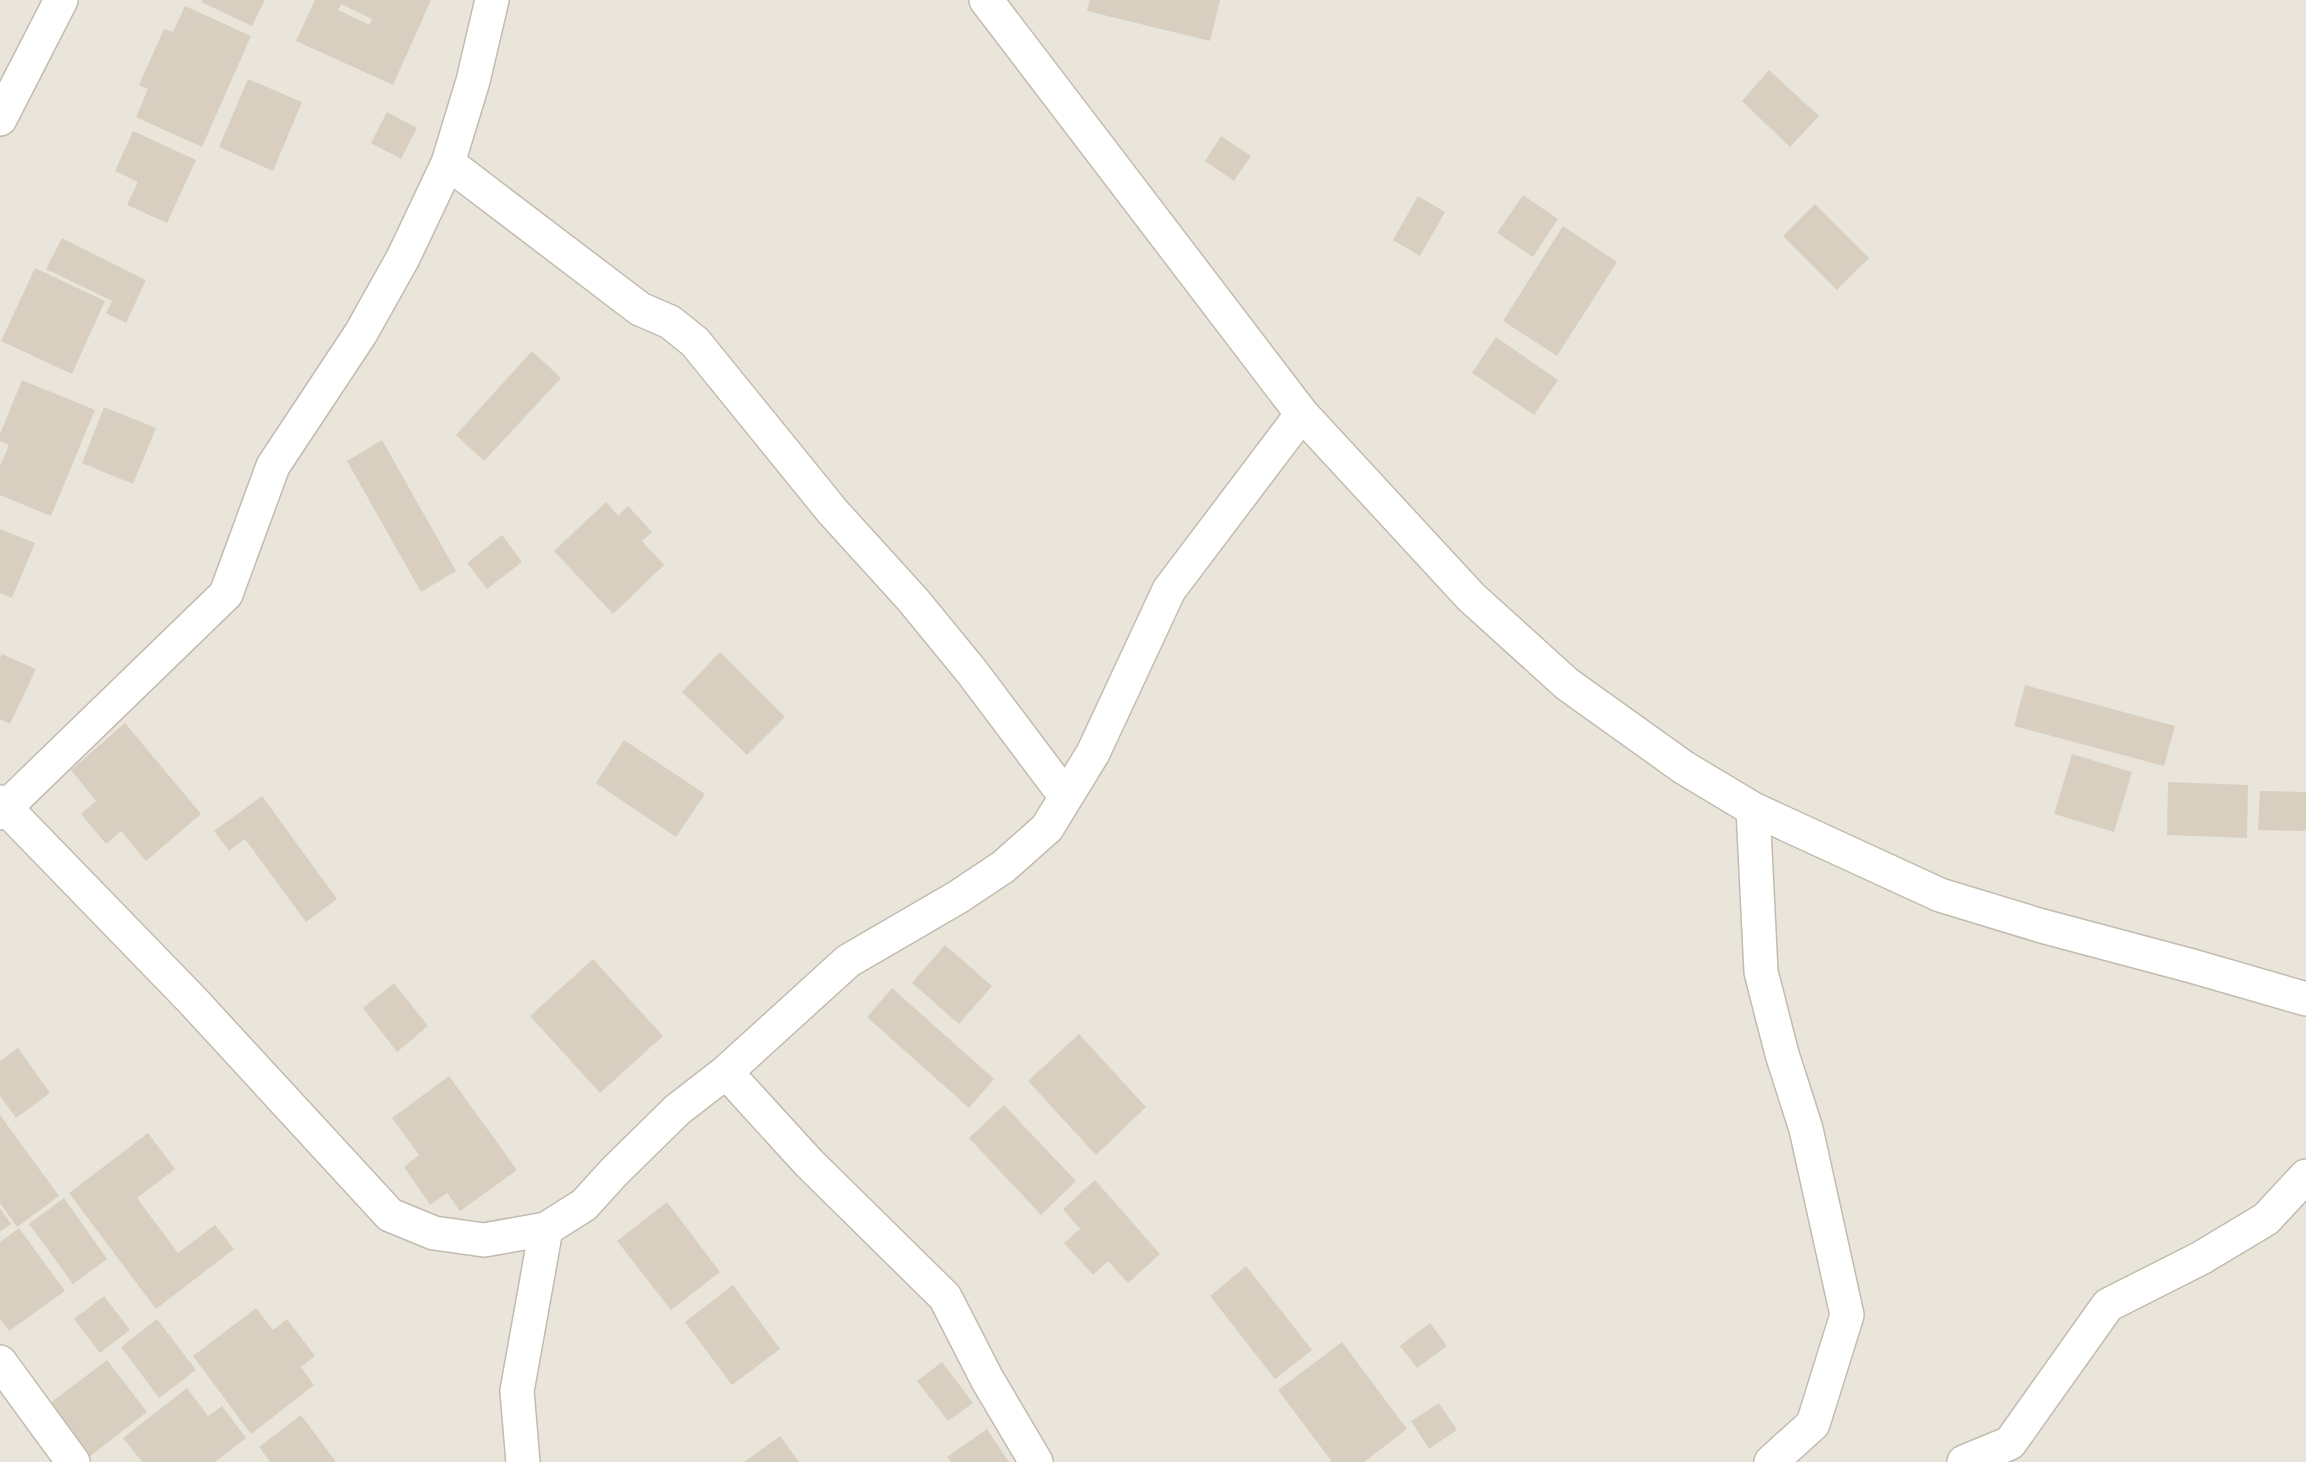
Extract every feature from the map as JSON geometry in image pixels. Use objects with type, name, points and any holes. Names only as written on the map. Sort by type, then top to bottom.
[{"type":"street","points":[[0,120],[61,0]]},
{"type":"street","points":[[492,0],[473,81],[448,163],[403,258],[361,333],[273,466],[226,594],[2,807],[192,1000],[390,1215],[434,1233],[484,1240],[546,1229],[584,1205],[677,1110],[726,1072],[848,961],[924,918],[1003,867],[1047,828],[1093,753],[1169,590],[1302,414]]},
{"type":"street","points":[[986,0],[1302,414],[1471,597],[1567,684],[1683,767],[1753,809],[1940,895],[2042,926],[2306,999]]},
{"type":"street","points":[[448,163],[640,309],[670,322],[696,342],[833,512],[913,600],[972,672],[1066,797]]},
{"type":"street","points":[[1753,809],[1761,972],[1782,1054],[1806,1129],[1846,1315],[1813,1424],[1771,1462]]},
{"type":"street","points":[[726,1072],[809,1163],[945,1297],[987,1379],[1036,1462]]},
{"type":"street","points":[[1964,1462],[2010,1443],[2108,1305],[2201,1258],[2266,1219],[2306,1176]]},
{"type":"street","points":[[523,1462],[517,1391],[546,1229]]},
{"type":"street","points":[[0,1362],[73,1462]]},
{"type":"shaded area","points":[[0,0],[2306,0],[2306,1462],[0,1462]]},
{"type":"building","points":[[202,0],[265,0],[252,26],[201,2]]},
{"type":"building","points":[[315,0],[431,0],[393,85],[296,41]],"holes":[[[341,4],[372,19],[370,25],[338,10]]]},
{"type":"building","points":[[1090,0],[1220,0],[1210,41],[1087,11]]},
{"type":"building","points":[[185,6],[251,36],[202,147],[136,117],[148,89],[139,85],[164,29],[173,32]]},
{"type":"building","points":[[1769,70],[1819,116],[1790,147],[1742,101]]},
{"type":"building","points":[[248,79],[302,102],[273,171],[219,147]]},
{"type":"building","points":[[387,112],[417,128],[401,159],[371,143]]},
{"type":"building","points":[[133,131],[196,160],[167,223],[127,205],[138,182],[115,171]]},
{"type":"building","points":[[1221,136],[1251,156],[1234,181],[1205,161]]},
{"type":"building","points":[[1523,195],[1558,219],[1533,257],[1497,233]]},
{"type":"building","points":[[1418,196],[1445,212],[1420,256],[1393,240]]},
{"type":"building","points":[[1815,204],[1869,258],[1837,290],[1783,236]]},
{"type":"building","points":[[1563,226],[1617,262],[1557,356],[1503,321]]},
{"type":"building","points":[[62,238],[146,280],[126,323],[106,313],[112,301],[46,269]]},
{"type":"building","points":[[35,268],[105,301],[72,374],[1,341]]},
{"type":"building","points":[[1496,337],[1558,380],[1534,415],[1472,373]]},
{"type":"building","points":[[532,351],[561,378],[484,461],[456,435]]},
{"type":"building","points":[[22,380],[95,410],[51,516],[0,495],[0,466],[9,445],[0,441],[0,434]]},
{"type":"building","points":[[104,407],[156,428],[133,484],[82,463]]},
{"type":"building","points":[[382,440],[456,571],[421,592],[347,461]]},
{"type":"building","points":[[606,502],[618,516],[628,506],[652,532],[642,541],[664,565],[613,614],[554,551]]},
{"type":"building","points":[[0,529],[35,543],[12,598],[0,593]]},
{"type":"building","points":[[502,535],[522,562],[487,589],[467,563]]},
{"type":"building","points":[[720,652],[785,717],[747,755],[682,692]]},
{"type":"building","points":[[2,654],[36,669],[10,724],[0,719],[0,658]]},
{"type":"building","points":[[2025,685],[2175,726],[2164,766],[2014,726]]},
{"type":"building","points":[[125,723],[201,814],[146,861],[121,831],[106,844],[81,814],[96,801],[71,770]]},
{"type":"building","points":[[624,740],[705,794],[676,837],[596,783]]},
{"type":"building","points":[[2072,754],[2132,772],[2114,832],[2054,814]]},
{"type":"building","points":[[2168,782],[2248,785],[2247,838],[2167,835]]},
{"type":"building","points":[[2260,791],[2306,792],[2306,831],[2258,830]]},
{"type":"building","points":[[262,796],[337,899],[306,922],[245,839],[229,851],[214,831]]},
{"type":"building","points":[[945,945],[992,986],[959,1024],[912,983]]},
{"type":"building","points":[[593,959],[663,1036],[600,1093],[530,1016]]},
{"type":"building","points":[[394,983],[428,1026],[397,1052],[363,1008]]},
{"type":"building","points":[[892,988],[994,1079],[969,1108],[867,1017]]},
{"type":"building","points":[[1079,1034],[1146,1107],[1096,1155],[1028,1081]]},
{"type":"building","points":[[18,1048],[50,1093],[16,1118],[0,1096],[0,1061]]},
{"type":"building","points":[[449,1076],[517,1170],[460,1211],[447,1193],[430,1205],[404,1167],[419,1155],[392,1118]]},
{"type":"building","points":[[1004,1105],[1076,1181],[1041,1215],[969,1138]]},
{"type":"building","points":[[0,1115],[59,1196],[17,1227],[0,1203]]},
{"type":"building","points":[[148,1133],[175,1169],[137,1198],[178,1253],[215,1225],[234,1249],[156,1309],[69,1193]]},
{"type":"building","points":[[1095,1180],[1160,1254],[1128,1283],[1108,1261],[1093,1275],[1064,1243],[1080,1229],[1063,1209]]},
{"type":"building","points":[[64,1198],[107,1259],[73,1284],[29,1224]]},
{"type":"building","points":[[667,1202],[720,1272],[671,1310],[617,1241]]},
{"type":"building","points":[[0,1208],[11,1224],[0,1232]]},
{"type":"building","points":[[19,1228],[65,1291],[9,1331],[0,1319],[0,1242]]},
{"type":"building","points":[[1246,1266],[1312,1350],[1275,1379],[1210,1296]]},
{"type":"building","points":[[733,1285],[780,1349],[732,1385],[685,1322]]},
{"type":"building","points":[[104,1296],[130,1330],[100,1353],[74,1319]]},
{"type":"building","points":[[256,1308],[273,1330],[287,1319],[315,1356],[301,1367],[314,1385],[251,1434],[193,1356]]},
{"type":"building","points":[[157,1319],[196,1370],[159,1398],[121,1347]]},
{"type":"building","points":[[1430,1323],[1447,1346],[1417,1368],[1400,1346]]},
{"type":"building","points":[[1342,1342],[1407,1429],[1364,1462],[1332,1462],[1278,1390]]},
{"type":"building","points":[[107,1360],[147,1412],[89,1457],[49,1404]]},
{"type":"building","points":[[942,1362],[973,1403],[948,1421],[917,1381]]},
{"type":"building","points":[[187,1388],[208,1416],[222,1406],[246,1438],[215,1462],[142,1462],[123,1438]]},
{"type":"building","points":[[1439,1403],[1457,1430],[1429,1449],[1411,1421]]},
{"type":"building","points":[[301,1415],[336,1462],[270,1462],[259,1447]]},
{"type":"building","points":[[987,1429],[1009,1462],[951,1462],[947,1457]]},
{"type":"building","points":[[780,1436],[799,1462],[744,1462]]}]
